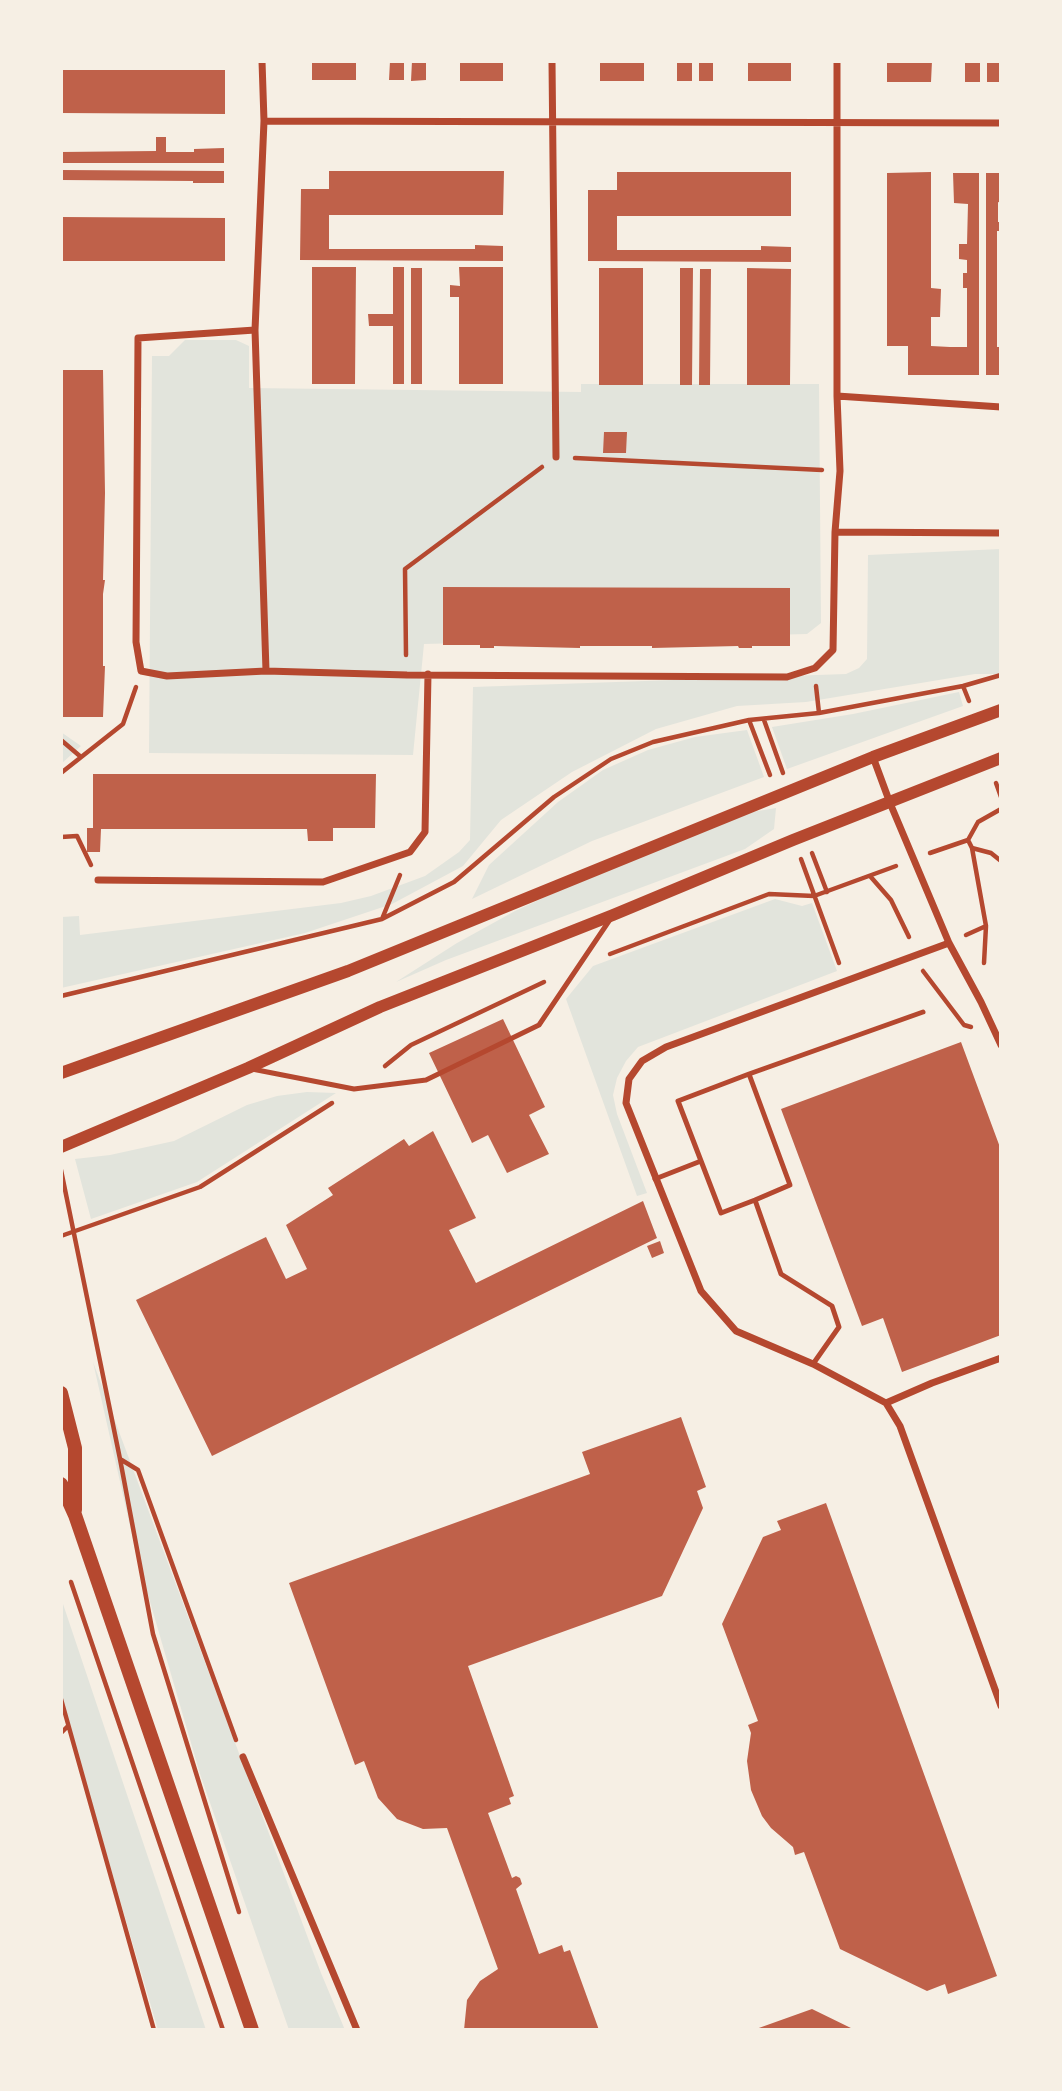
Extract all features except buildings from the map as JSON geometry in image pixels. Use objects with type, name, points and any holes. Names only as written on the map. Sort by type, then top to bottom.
[{"type":"main road","points":[[61,1393],[75,1448],[75,1515]]},
{"type":"main road","points":[[61,1485],[75,1515],[252,2030]]},
{"type":"street","points":[[262,61],[264,121],[255,331],[266,671]]},
{"type":"street","points":[[552,61],[556,457]]},
{"type":"street","points":[[255,331],[138,338],[136,642],[141,671],[167,676],[266,671],[407,675],[787,677],[815,668],[833,650],[835,532],[840,471],[837,396],[836,61]]},
{"type":"street","points":[[264,121],[1001,123]]},
{"type":"street","points":[[837,396],[1001,407]]},
{"type":"street","points":[[835,532],[1001,533]]},
{"type":"street","points":[[98,880],[323,882],[410,852],[425,832],[428,674]]},
{"type":"street","points":[[61,1073],[348,971],[873,757],[1001,710]]},
{"type":"street","points":[[873,757],[949,943],[1001,1045]]},
{"type":"street","points":[[61,1147],[248,1069],[380,1007],[1001,758]]},
{"type":"street","points":[[949,943],[666,1047],[642,1061],[629,1079],[626,1103],[701,1291],[736,1331],[813,1364],[886,1403],[901,1426],[1001,1706]]},
{"type":"street","points":[[886,1403],[932,1382],[1001,1358]]},
{"type":"street","points":[[243,1757],[357,2030]]},
{"type":"lane","points":[[248,1069],[354,1089],[426,1080],[539,1025],[613,915]]},
{"type":"lane","points":[[750,1074],[790,1185],[721,1213],[678,1101],[750,1074],[923,1012]]},
{"type":"lane","points":[[655,1180],[701,1161]]},
{"type":"lane","points":[[755,1200],[781,1274],[832,1306],[839,1327],[813,1364]]},
{"type":"path","points":[[407,675],[405,569],[556,457],[840,471]]},
{"type":"path","points":[[61,773],[123,724],[141,671]]},
{"type":"path","points":[[61,996],[382,919],[454,882],[554,797],[611,759],[653,742],[750,720],[819,713],[964,686],[1001,675]]},
{"type":"path","points":[[61,740],[81,757]]},
{"type":"path","points":[[61,837],[77,836],[98,880]]},
{"type":"path","points":[[968,840],[972,848],[986,926],[981,1002]]},
{"type":"path","points":[[972,848],[991,853],[1001,861]]},
{"type":"path","points":[[382,919],[410,852]]},
{"type":"path","points":[[61,1170],[153,1634],[243,1924]]},
{"type":"path","points":[[61,1236],[75,1231]]},
{"type":"path","points":[[120,1459],[138,1470],[243,1757]]},
{"type":"path","points":[[70,1580],[223,2030]]},
{"type":"path","points":[[61,1699],[154,2030]]},
{"type":"path","points":[[61,1733],[68,1726]]},
{"type":"shaded area","points":[[185,340],[236,340],[249,346],[249,388],[581,392],[581,384],[819,384],[821,623],[807,634],[424,644],[413,755],[149,753],[152,356],[169,356]]},
{"type":"shaded area","points":[[1001,549],[1001,674],[975,674],[806,702],[737,706],[656,729],[572,772],[501,820],[463,866],[392,904],[305,933],[61,988],[61,917],[79,916],[80,935],[341,903],[371,896],[425,876],[459,852],[470,840],[473,687],[846,674],[859,668],[867,659],[868,555]]},
{"type":"shaded area","points":[[959,692],[963,706],[787,769],[772,727],[853,714]]},
{"type":"shaded area","points":[[747,730],[764,777],[592,841],[472,899],[489,865],[558,802],[603,770],[648,750],[695,737]]},
{"type":"shaded area","points":[[61,732],[81,746],[61,764]]},
{"type":"shaded area","points":[[776,808],[774,829],[745,849],[446,960],[396,982],[457,943],[515,911],[634,856],[752,812]]},
{"type":"shaded area","points":[[775,899],[802,906],[812,903],[837,971],[638,1047],[617,1078],[613,1095],[617,1114],[647,1193],[637,1196],[566,999],[593,966]]},
{"type":"shaded area","points":[[307,1092],[336,1093],[197,1182],[91,1219],[75,1159],[110,1155],[174,1141],[247,1105],[277,1096]]},
{"type":"shaded area","points":[[93,1362],[321,1973],[345,2030],[289,2030],[200,1774],[137,1557]]},
{"type":"shaded area","points":[[61,1598],[206,2030],[158,2030],[61,1699]]}]
